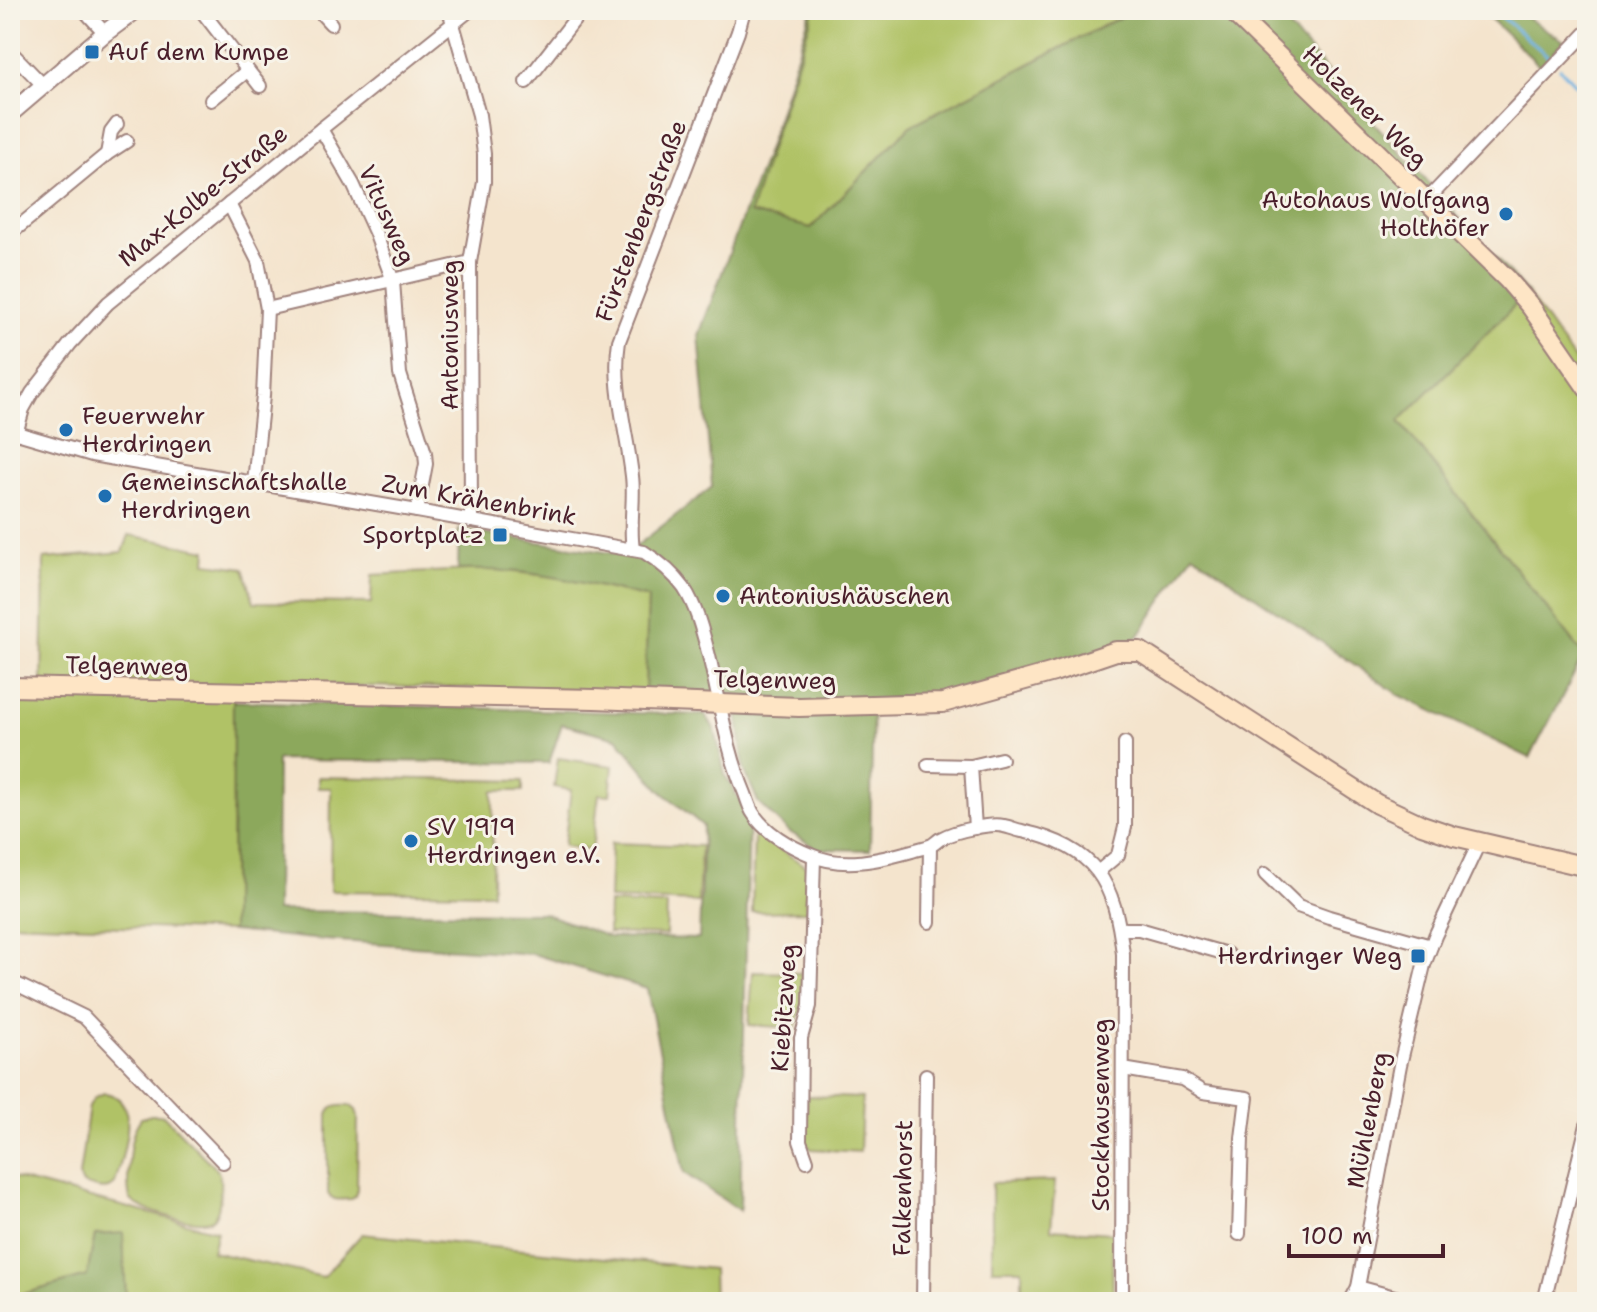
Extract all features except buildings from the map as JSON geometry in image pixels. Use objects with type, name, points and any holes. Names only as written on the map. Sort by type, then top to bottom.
[{"type":"main road","name":"Holzener Weg","points":[[1231,10],[1519,292],[1587,388]]},
{"type":"main road","name":"Telgenweg","points":[[10,687],[455,695],[799,707],[943,703],[1116,651],[1140,651],[1377,804],[1422,825],[1479,843]]},
{"type":"main road","points":[[1479,843],[1587,867]]},
{"type":"street","points":[[84,10],[105,33]]},
{"type":"street","points":[[10,114],[136,10]]},
{"type":"street","points":[[201,10],[260,86]]},
{"type":"street","points":[[318,10],[331,24]]},
{"type":"street","name":"Antoniusweg","points":[[449,10],[479,115],[484,154],[484,182],[470,262],[471,521]]},
{"type":"street","name":"Max-Kolbe-Straße","points":[[13,432],[27,401],[89,321],[128,285],[470,10]]},
{"type":"street","name":"Fürstenbergstraße","points":[[633,549],[632,476],[616,368],[619,341],[744,10]]},
{"type":"street","points":[[526,82],[579,11]]},
{"type":"street","points":[[1427,200],[1587,32]]},
{"type":"street","points":[[10,51],[43,85]]},
{"type":"street","points":[[211,100],[247,71]]},
{"type":"street","points":[[107,154],[111,132],[117,124]]},
{"type":"street","name":"Vitusweg","points":[[321,129],[353,184],[393,281],[400,374],[425,453],[426,464],[417,511]]},
{"type":"street","points":[[10,234],[127,141]]},
{"type":"street","points":[[229,204],[258,261],[267,309],[263,396],[254,482]]},
{"type":"street","points":[[267,309],[470,262]]},
{"type":"street","name":"Zum Krähenbrink","points":[[13,432],[92,455],[644,552],[676,578],[686,591],[699,620],[719,704]]},
{"type":"street","points":[[719,704],[735,767],[753,815],[778,839],[814,857],[838,861],[888,858],[975,828],[1002,825],[1044,835],[1080,855],[1099,871],[1118,855],[1125,827],[1125,743]]},
{"type":"street","points":[[928,765],[971,766],[1001,759]]},
{"type":"street","points":[[971,766],[975,828]]},
{"type":"street","name":"Mühlenberg","points":[[1350,1302],[1358,1287],[1400,1065],[1424,965],[1479,843]]},
{"type":"street","points":[[929,922],[930,846]]},
{"type":"street","name":"Kiebitzweg","points":[[807,1161],[800,1141],[801,1038],[810,1006],[814,857]]},
{"type":"street","name":"Stockhausenweg","points":[[1099,871],[1110,891],[1120,929],[1124,979],[1122,1302]]},
{"type":"street","points":[[1265,874],[1298,906],[1431,946]]},
{"type":"street","points":[[1120,929],[1139,929],[1227,954]]},
{"type":"street","points":[[10,981],[84,1017],[223,1162]]},
{"type":"street","points":[[1123,1069],[1182,1079],[1203,1092],[1247,1098],[1242,1138],[1239,1234]]},
{"type":"street","name":"Falkenhorst","points":[[923,1302],[926,1075]]},
{"type":"street","points":[[1544,1302],[1587,1125]]},
{"type":"street","points":[[1358,1287],[1413,1302]]},
{"type":"green space","points":[[811,10],[814,10],[750,213],[811,228],[910,126],[1134,10],[1273,10],[1527,293],[1399,421],[1584,655],[1530,758],[1399,695],[1193,554],[1138,637],[1069,660],[949,692],[873,701],[870,850],[818,849],[788,831],[758,802],[744,769],[735,694],[645,691],[648,598],[530,574],[458,570],[459,530],[625,555],[712,487],[699,335],[768,148]]},
{"type":"green space","points":[[814,10],[1134,10],[910,126],[811,228],[749,213]]},
{"type":"green space","points":[[1473,10],[1515,10],[1564,41],[1540,66],[1493,21]]},
{"type":"green space","points":[[1527,293],[1587,378],[1587,653],[1584,655],[1399,421]]},
{"type":"green space","points":[[129,535],[207,550],[206,563],[244,568],[254,602],[371,603],[372,575],[487,569],[559,577],[648,598],[645,691],[234,684],[232,931],[10,923],[10,694],[42,690],[44,559],[123,552]]},
{"type":"green space","points":[[233,701],[705,715],[715,730],[725,775],[749,813],[740,1211],[684,1173],[647,989],[533,954],[232,931]],"holes":[[[562,724],[617,738],[660,790],[703,826],[699,939],[609,937],[543,913],[276,911],[277,760],[549,763]]]},
{"type":"green space","points":[[558,758],[613,766],[610,795],[599,794],[592,850],[564,846],[571,790],[554,787]]},
{"type":"green space","name":"SV 1919 Herdringen e.V.","points":[[318,777],[523,781],[523,791],[493,791],[492,893],[330,891],[331,788],[318,788]]},
{"type":"green space","points":[[754,832],[808,868],[806,911],[752,912]]},
{"type":"green space","points":[[611,843],[701,846],[698,902],[609,899]]},
{"type":"green space","points":[[609,903],[667,905],[666,935],[608,933]]},
{"type":"green space","points":[[753,972],[802,973],[803,1004],[795,1028],[749,1025]]},
{"type":"green space","points":[[104,1093],[116,1097],[124,1106],[127,1131],[115,1184],[104,1189],[83,1184],[79,1176],[89,1106],[95,1097]]},
{"type":"green space","points":[[807,1096],[862,1098],[860,1152],[811,1149],[804,1142]]},
{"type":"green space","points":[[351,1106],[358,1116],[357,1189],[352,1199],[335,1199],[328,1194],[328,1114],[335,1107]]},
{"type":"green space","points":[[163,1115],[218,1171],[220,1202],[212,1219],[195,1221],[169,1216],[143,1208],[130,1198],[130,1148],[141,1118]]},
{"type":"green space","points":[[10,1177],[217,1231],[212,1252],[323,1277],[362,1234],[713,1269],[714,1302],[126,1302],[123,1234],[95,1235],[87,1276],[16,1296],[10,1289]]},
{"type":"green space","points":[[1055,1181],[1051,1229],[1112,1233],[1113,1298],[1022,1302],[1022,1269],[992,1269],[992,1183]]},
{"type":"green space","points":[[123,1233],[126,1302],[10,1302],[10,1289],[17,1296],[87,1276],[95,1235]]},
{"type":"waterway","points":[[1489,10],[1502,17],[1555,62]]},
{"type":"waterway","points":[[1560,68],[1587,97]]},
{"type":"place","name":"Auf dem Kumpe","points":[[92,52]]},
{"type":"place","name":"Autohaus Wolfgang Holthöfer","points":[[1506,214]]},
{"type":"place","name":"Feuerwehr Herdringen","points":[[66,430]]},
{"type":"place","name":"Gemeinschaftshalle Herdringen","points":[[105,496]]},
{"type":"place","name":"Sportplatz","points":[[500,535]]},
{"type":"place","name":"Antoniushäuschen","points":[[723,596]]},
{"type":"place","name":"SV 1919 Herdringen e.V.","points":[[411,841]]},
{"type":"place","name":"Herdringer Weg","points":[[1418,956]]}]
